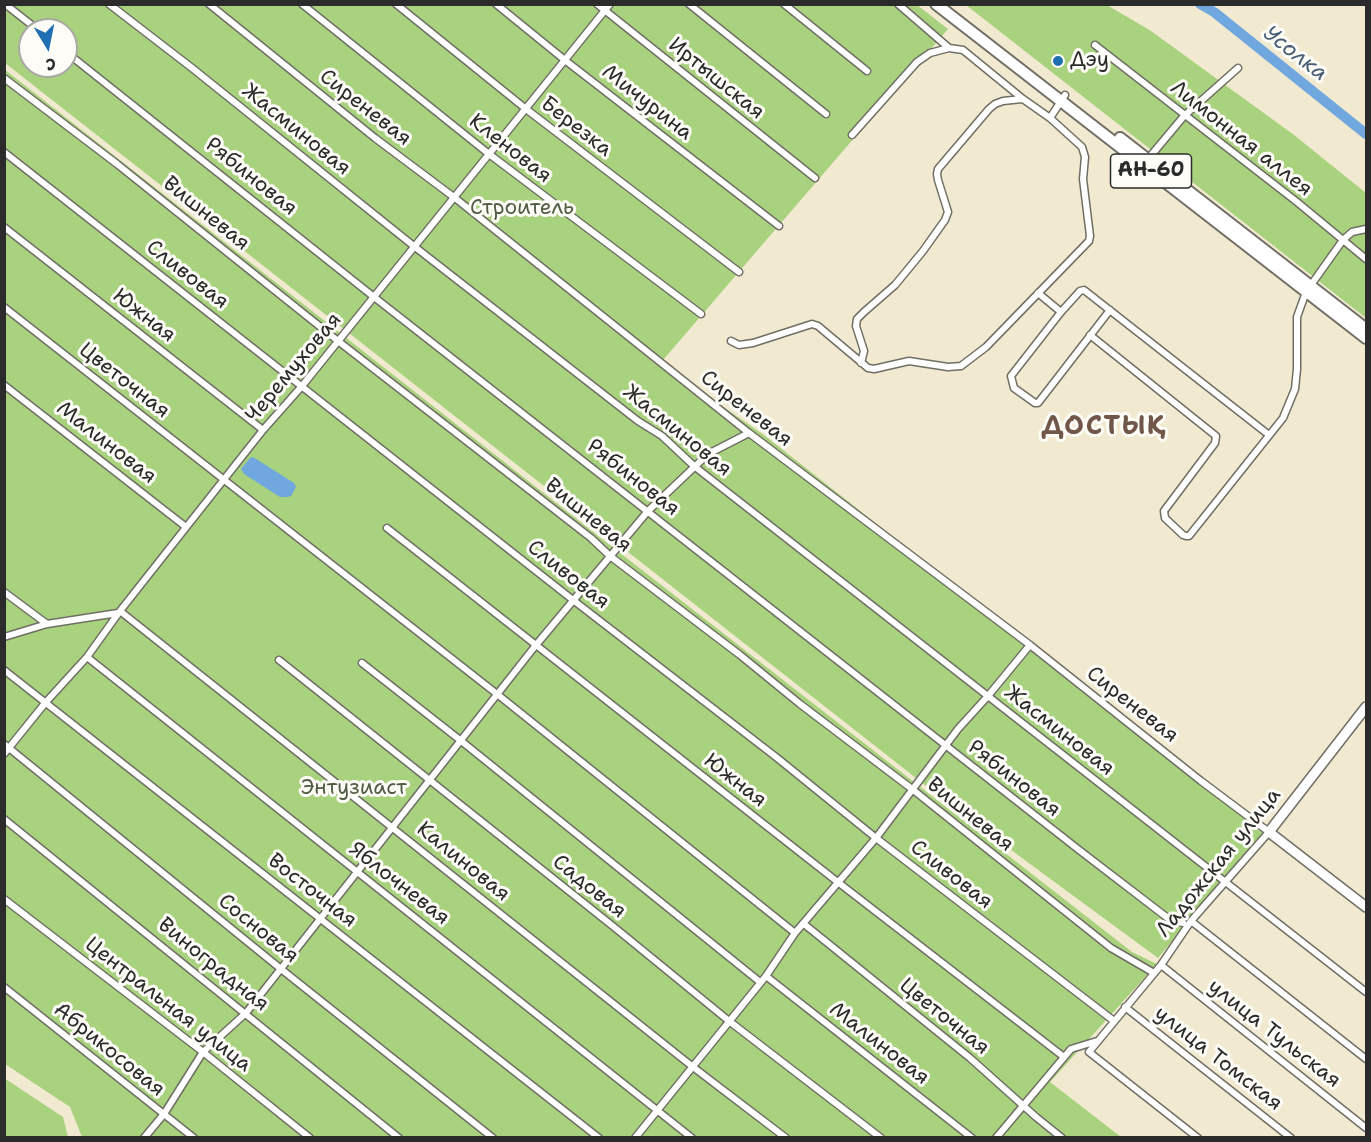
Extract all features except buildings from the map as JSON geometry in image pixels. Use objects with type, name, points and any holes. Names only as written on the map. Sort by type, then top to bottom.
[{"type":"main road","name":"АН-60","points":[[936,4],[1063,98],[1308,288],[1366,338]]},
{"type":"main road","points":[[947,4],[1063,98],[1148,159],[1308,288],[1366,329]]},
{"type":"main road","name":"Ладожская улица","points":[[1269,832],[1366,707]]},
{"type":"main road","points":[[1269,832],[1366,907]]},
{"type":"street","name":"Жасминовая","points":[[109,4],[415,247],[638,421],[662,436],[694,466],[1366,992]]},
{"type":"street","name":"Сиреневая","points":[[209,4],[749,433],[1030,645],[1269,832]]},
{"type":"street","name":"Кленовая","points":[[302,4],[489,154],[701,314]]},
{"type":"street","name":"Березка","points":[[396,4],[526,109],[739,272]]},
{"type":"street","name":"Мичурина","points":[[496,4],[779,226]]},
{"type":"street","name":"Иртышская","points":[[597,4],[815,178]]},
{"type":"street","name":"Черемуховая","points":[[4,754],[7,746],[87,657],[119,612],[263,430],[302,386],[610,4]]},
{"type":"street","points":[[689,4],[826,114]]},
{"type":"street","points":[[784,4],[867,71]]},
{"type":"street","points":[[898,4],[949,48]]},
{"type":"street","points":[[5,5],[22,18]]},
{"type":"street","name":"Лимонная аллея","points":[[1095,45],[1366,259]]},
{"type":"street","points":[[731,341],[739,345],[753,343],[812,324],[818,326],[868,368],[874,369],[909,362],[948,367],[961,366],[986,347],[1089,241],[1082,147],[1050,118],[963,50],[949,48],[930,53],[917,62],[852,135]]},
{"type":"street","name":"Рябиновая","points":[[78,62],[1083,854],[1169,919],[1183,923]]},
{"type":"street","points":[[1148,159],[1184,116],[1238,68]]},
{"type":"street","name":"Вишневая","points":[[4,78],[117,164],[338,341],[591,538],[610,556],[912,789],[1111,948],[1154,973]]},
{"type":"street","points":[[1050,118],[1063,98]]},
{"type":"street","points":[[861,363],[864,351],[856,326],[857,319],[895,285],[945,220],[948,212],[938,180],[938,169],[995,104],[1023,99]]},
{"type":"street","name":"Сливовая","points":[[4,152],[776,757],[876,838],[1114,1021]]},
{"type":"street","name":"Южная","points":[[4,227],[263,430]]},
{"type":"street","points":[[1090,335],[1216,436],[1215,443],[1164,512],[1165,518],[1186,537],[1189,536],[1283,418],[1295,389],[1298,369],[1297,316],[1308,288],[1343,240],[1352,232],[1366,229]]},
{"type":"street","points":[[1110,310],[1038,403],[1014,388],[1011,376],[1061,312],[1084,290],[1110,310],[1269,435]]},
{"type":"street","points":[[1038,293],[1061,312]]},
{"type":"street","name":"Цветочная","points":[[4,308],[497,694],[795,933]]},
{"type":"street","name":"Малиновая","points":[[4,386],[186,527]]},
{"type":"street","points":[[144,1137],[164,1114],[203,1052],[246,1013],[536,645],[648,511],[708,454],[749,433]]},
{"type":"street","name":"Южная","points":[[387,528],[1064,1057]]},
{"type":"street","points":[[4,592],[47,624]]},
{"type":"street","points":[[4,637],[47,624],[119,612]]},
{"type":"street","name":"Калиновая","points":[[119,612],[392,826],[693,1067],[786,1137]]},
{"type":"street","points":[[634,1137],[766,976],[795,933],[876,838],[945,746],[1030,645]]},
{"type":"street","name":"Яблочневая","points":[[87,657],[692,1137]]},
{"type":"street","name":"Садовая","points":[[279,660],[729,1021],[881,1137]]},
{"type":"street","points":[[362,663],[760,982]]},
{"type":"street","name":"Восточная","points":[[4,670],[599,1137]]},
{"type":"street","name":"Сосновая","points":[[7,746],[281,969],[493,1137]]},
{"type":"street","name":"Виноградная","points":[[4,819],[399,1137]]},
{"type":"street","name":"Ладожская улица","points":[[1198,1137],[1089,1052],[1161,965],[1191,921],[1269,832]]},
{"type":"street","name":"Центральная улица","points":[[4,899],[310,1137]]},
{"type":"street","points":[[1191,921],[1366,1059]]},
{"type":"street","name":"Цветочная","points":[[804,924],[970,1058],[1062,1137]]},
{"type":"street","name":"улица Тульская","points":[[1161,965],[1366,1128]]},
{"type":"street","name":"Малиновая","points":[[766,976],[972,1137]]},
{"type":"street","name":"Абрикосовая","points":[[4,987],[194,1137]]},
{"type":"street","name":"улица Томская","points":[[1125,1007],[1291,1137]]},
{"type":"street","points":[[996,1137],[1071,1049],[1098,1041]]},
{"type":"green space","name":"Строитель","points":[[4,5],[917,5],[948,29],[663,360],[764,435],[1030,645],[1081,691],[1263,833],[1158,958],[958,811],[24,78],[78,78],[78,18],[18,18],[18,73],[5,63]]},
{"type":"green space","points":[[966,5],[1107,5],[1151,31],[1294,135],[1366,193],[1366,318]]},
{"type":"green space","name":"Энтузиаст","points":[[4,69],[1132,952],[1157,964],[1050,1082],[1121,1137],[82,1137],[70,1107],[5,1064]]},
{"type":"green space","points":[[4,1078],[63,1117],[68,1137],[5,1137]]},
{"type":"water","points":[[253,457],[294,483],[296,487],[291,496],[280,497],[244,474],[241,469]]},
{"type":"waterway","name":"Усолка","points":[[1200,4],[1214,12],[1366,134]]},
{"type":"place","name":"Дэу","points":[[1058,61]]},
{"type":"district","name":"ДОСТЫҚ","points":[[1104,427]]}]
